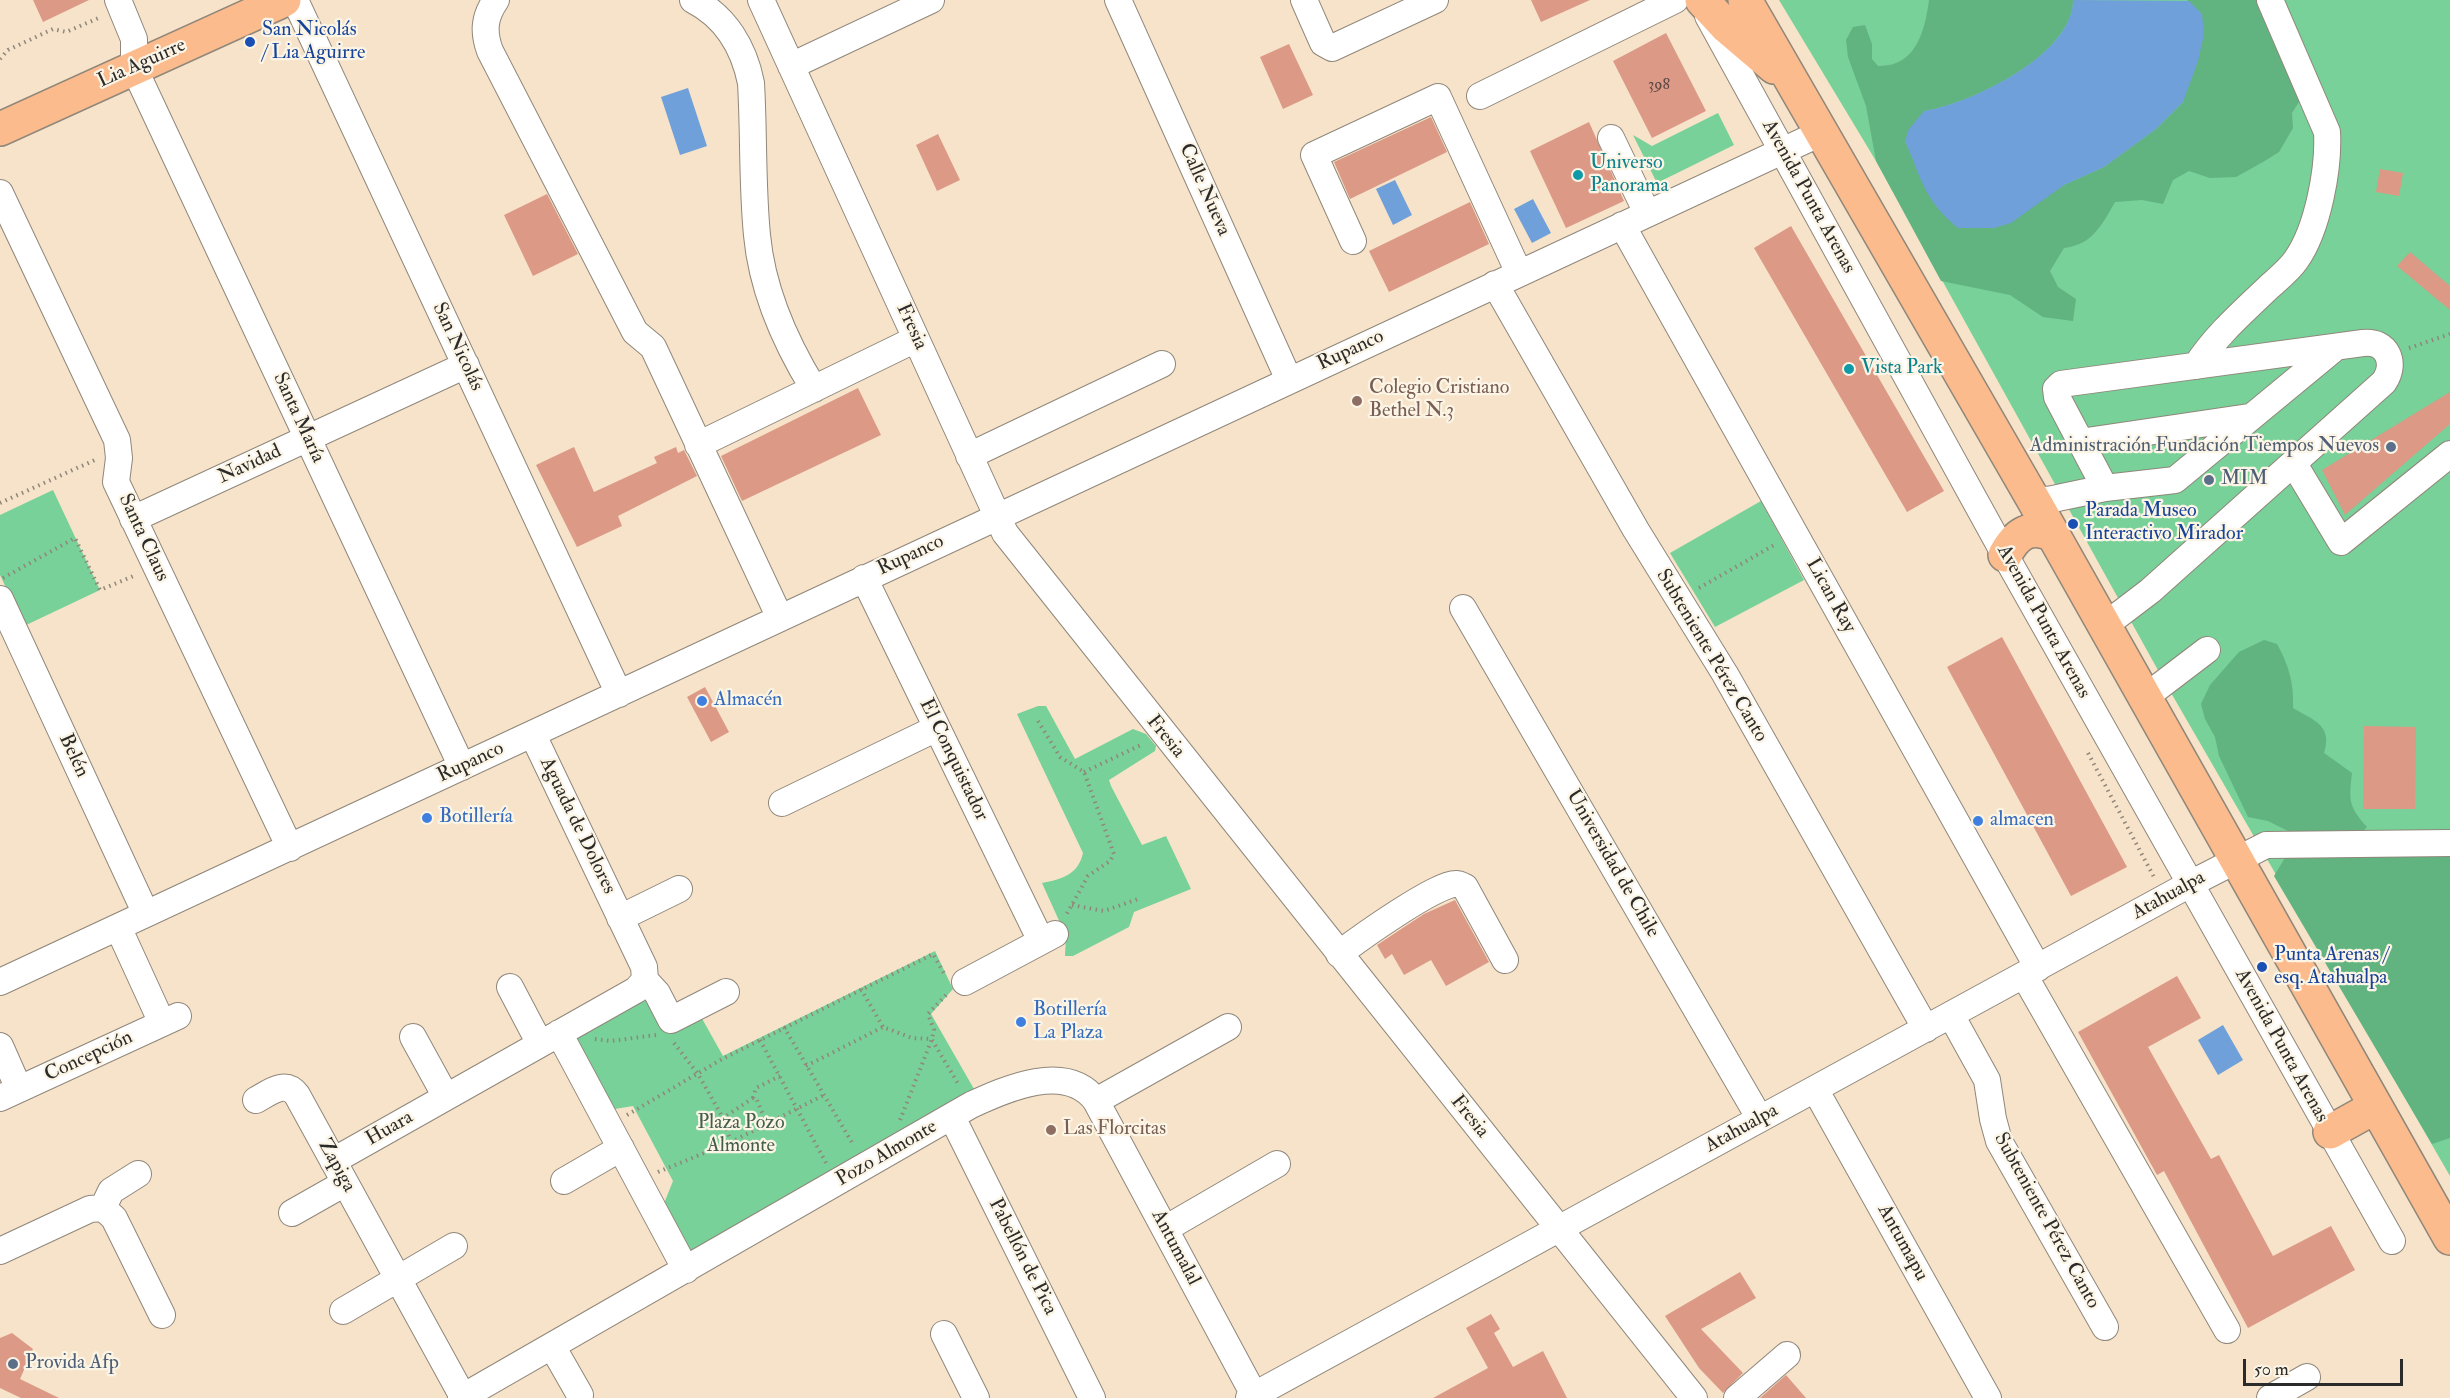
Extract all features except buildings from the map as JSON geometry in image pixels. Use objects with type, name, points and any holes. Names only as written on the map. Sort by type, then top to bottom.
[{"type":"main road","name":"Lia Aguirre","points":[[0,129],[284,0]]},
{"type":"main road","name":"Avenida Punta Arenas","points":[[1700,0],[1727,27],[1791,82]]},
{"type":"main road","name":"Avenida Punta Arenas","points":[[1745,0],[2033,499],[2450,1238]]},
{"type":"main road","points":[[2005,555],[2012,542],[2022,533],[2037,530],[2053,535]]},
{"type":"main road","points":[[2330,1132],[2375,1107]]},
{"type":"street","name":"San Nicolás","points":[[295,0],[619,694]]},
{"type":"street","points":[[496,0],[486,20],[486,41],[490,51],[634,332],[653,347],[780,618]]},
{"type":"street","points":[[693,0],[722,21],[741,48],[747,66],[751,83],[757,236],[762,267],[781,327],[814,388]]},
{"type":"street","name":"Fresia","points":[[761,0],[969,456],[997,516],[1016,549],[1694,1398]]},
{"type":"street","points":[[791,66],[931,0]]},
{"type":"street","name":"Calle Nueva","points":[[1118,0],[1289,380]]},
{"type":"street","points":[[1304,0],[1328,48],[1336,47],[1435,0]]},
{"type":"street","points":[[1480,96],[1675,0]]},
{"type":"street","name":"Avenida Punta Arenas","points":[[1700,0],[2005,555],[2392,1241]]},
{"type":"street","points":[[2196,366],[2209,346],[2296,261],[2310,233],[2318,202],[2327,155],[2327,132],[2270,0]]},
{"type":"street","points":[[119,4],[134,39],[134,68]]},
{"type":"street","name":"Santa María","points":[[134,68],[462,767]]},
{"type":"street","points":[[1353,241],[1314,155],[1438,97],[1519,273]]},
{"type":"street","name":"Rupanco","points":[[0,982],[1823,132]]},
{"type":"street","points":[[1611,138],[1647,213]]},
{"type":"street","points":[[0,193],[119,449]]},
{"type":"street","name":"Lican Ray","points":[[1623,225],[1795,533],[2227,1330]]},
{"type":"street","name":"Subteniente Pérez Canto","points":[[1495,284],[1636,530],[1725,674],[1926,1029]]},
{"type":"street","points":[[698,445],[916,339]]},
{"type":"street","points":[[2104,626],[2150,591],[2384,382],[2391,369],[2388,355],[2384,348],[2370,342],[2061,384],[2055,393],[2105,488]]},
{"type":"street","points":[[2033,499],[2048,500],[2105,488],[2175,480],[2335,348]]},
{"type":"street","points":[[969,456],[1162,364]]},
{"type":"street","name":"Navidad","points":[[133,519],[466,365]]},
{"type":"street","points":[[2080,442],[2249,417]]},
{"type":"street","name":"Santa Claus","points":[[119,449],[116,482],[290,848]]},
{"type":"street","points":[[2294,464],[2342,542],[2450,454]]},
{"type":"street","name":"El Conquistador","points":[[864,578],[937,728],[1048,938]]},
{"type":"street","name":"Belén","points":[[0,599],[146,914]]},
{"type":"street","name":"Universidad de Chile","points":[[1464,608],[1760,1119]]},
{"type":"street","points":[[2144,698],[2207,650]]},
{"type":"street","points":[[782,803],[937,728]]},
{"type":"street","name":"Aguada de Dolores","points":[[533,735],[644,967],[645,980],[657,993],[671,1020],[726,992]]},
{"type":"street","name":"Atahualpa","points":[[1251,1397],[2190,884],[2266,845],[2450,843]]},
{"type":"street","points":[[1339,954],[1440,887],[1456,883],[1465,887],[1505,960]]},
{"type":"street","name":"Aguada de Dolores","points":[[620,918],[679,889]]},
{"type":"street","name":"Concepción","points":[[10,1093],[170,1019],[118,927]]},
{"type":"street","points":[[954,984],[1048,938]]},
{"type":"street","name":"Huara","points":[[333,1161],[446,1097],[556,1042],[636,990],[645,980]]},
{"type":"street","points":[[510,987],[556,1042],[615,1137],[686,1270]]},
{"type":"street","name":"Subteniente Pérez Canto","points":[[1951,1015],[1988,1080],[1993,1119],[1999,1141],[2104,1327]]},
{"type":"street","points":[[1095,1101],[1228,1027]]},
{"type":"street","points":[[414,1038],[446,1097]]},
{"type":"street","points":[[0,1046],[10,1093]]},
{"type":"street","name":"Pozo Almonte","points":[[462,1398],[951,1117],[1006,1089],[1031,1082],[1080,1086],[1086,1088],[1095,1101]]},
{"type":"street","name":"Zapiga","points":[[256,1100],[282,1087],[294,1090],[462,1398]]},
{"type":"street","name":"Antumapu","points":[[1815,1089],[1988,1398]]},
{"type":"street","name":"Antumalal","points":[[1095,1101],[1165,1229],[1251,1397]]},
{"type":"street","name":"Pabellón de Pica","points":[[951,1117],[1092,1398]]},
{"type":"street","points":[[564,1181],[615,1137]]},
{"type":"street","points":[[1165,1229],[1277,1164]]},
{"type":"street","points":[[102,1208],[111,1191],[138,1174]]},
{"type":"street","points":[[292,1213],[345,1183]]},
{"type":"street","points":[[0,1251],[90,1209],[102,1208],[114,1218],[162,1314]]},
{"type":"street","points":[[343,1311],[454,1246]]},
{"type":"street","points":[[944,1334],[976,1398]]},
{"type":"street","points":[[552,1346],[580,1395]]},
{"type":"street","points":[[1737,1398],[1787,1355]]},
{"type":"street","points":[[2270,1398],[2307,1377]]},
{"type":"path","points":[[0,59],[8,50],[53,29],[66,32],[74,30],[119,4]]},
{"type":"path","points":[[2388,355],[2450,334]]},
{"type":"path","points":[[0,503],[119,449]]},
{"type":"path","points":[[1678,599],[1795,533]]},
{"type":"path","points":[[0,579],[75,538],[100,590],[156,567]]},
{"type":"path","points":[[1038,721],[1060,757],[1084,772],[1114,854],[1110,861],[1088,876],[1072,905],[1048,938]]},
{"type":"path","points":[[1084,772],[1162,734]]},
{"type":"path","points":[[1072,905],[1104,911],[1138,899]]},
{"type":"path","points":[[615,1137],[698,1074],[784,1027],[933,954],[954,984],[928,1014],[934,1030],[932,1039],[900,1120],[894,1126]]},
{"type":"path","points":[[861,989],[883,1027],[912,1038],[932,1039]]},
{"type":"path","points":[[784,1027],[855,1148]]},
{"type":"path","points":[[806,1066],[883,1027]]},
{"type":"path","points":[[556,1042],[587,1038],[611,1041],[667,1035],[698,1074],[723,1118],[731,1142]]},
{"type":"path","points":[[932,1039],[960,1087]]},
{"type":"path","points":[[760,1040],[826,1164]]},
{"type":"path","points":[[723,1118],[753,1098],[756,1089],[780,1076]]},
{"type":"path","points":[[638,1180],[731,1142],[824,1095]]},
{"type":"path","points":[[753,1098],[757,1100],[767,1124]]},
{"type":"path","points":[[845,1153],[865,1142]]},
{"type":"path","points":[[816,1170],[836,1159]]},
{"type":"green space","points":[[1779,0],[2450,0],[2450,1176],[2159,672],[1876,161]]},
{"type":"green space","points":[[1929,0],[2073,0],[2068,20],[2056,40],[2038,57],[2016,74],[1991,87],[1967,98],[1924,111],[1905,141],[1916,165],[2041,199],[2064,185],[2104,167],[2156,129],[2183,102],[2202,14],[2187,0],[2258,0],[2304,94],[2292,113],[2293,128],[2279,152],[2263,162],[2236,177],[2210,178],[2189,171],[2173,180],[2163,204],[2142,200],[2115,202],[2095,232],[2082,243],[2064,248],[2050,271],[2058,287],[2076,299],[2073,321],[2043,317],[2010,295],[1941,281],[1876,161],[1866,106],[1848,57],[1846,40],[1853,27],[1865,25],[1872,44],[1872,59],[1878,66],[1891,65],[1910,54],[1916,45],[1925,24]]},
{"type":"green space","points":[[1718,113],[1734,145],[1657,183],[1633,135],[1652,146]]},
{"type":"green space","points":[[53,490],[100,590],[24,626],[0,575],[0,515]]},
{"type":"green space","points":[[1761,501],[1804,580],[1715,627],[1670,553]]},
{"type":"green space","points":[[2264,640],[2277,644],[2285,660],[2292,683],[2293,708],[2319,724],[2326,736],[2324,753],[2352,773],[2351,802],[2356,814],[2367,827],[2357,837],[2292,833],[2268,821],[2248,817],[2219,756],[2215,737],[2205,719],[2201,704],[2210,685],[2239,652]]},
{"type":"green space","points":[[1038,706],[1046,706],[1075,759],[1133,729],[1146,734],[1156,746],[1155,751],[1109,780],[1142,845],[1166,836],[1191,889],[1134,912],[1129,927],[1073,956],[1065,956],[1066,936],[1042,883],[1068,875],[1077,866],[1083,853],[1017,714]]},
{"type":"green space","points":[[2286,856],[2450,857],[2450,1138],[2432,1144],[2274,876]]},
{"type":"green space","name":"Plaza Pozo Almonte","points":[[935,951],[953,989],[931,1014],[978,1096],[687,1255],[661,1211],[673,1181],[633,1106],[609,1110],[573,1044],[577,1028],[648,993],[700,1015],[723,1056]]},
{"type":"water","points":[[2073,0],[2189,1],[2202,14],[2204,34],[2198,61],[2183,102],[2156,129],[2104,167],[2064,185],[2011,223],[1994,228],[1958,228],[1938,208],[1925,189],[1905,141],[1909,129],[1924,111],[1967,98],[1991,87],[2016,74],[2038,57],[2056,40],[2068,20]]},
{"type":"water","points":[[688,88],[707,146],[680,155],[661,97]]},
{"type":"water","points":[[1395,180],[1412,215],[1393,225],[1376,189]]},
{"type":"water","points":[[1533,199],[1551,233],[1532,243],[1514,209]]},
{"type":"water","points":[[2223,1025],[2243,1060],[2218,1075],[2198,1040]]},
{"type":"place","name":"San Nicolás / Lia Aguirre","points":[[250,42]]},
{"type":"place","name":"Universo Panorama","points":[[1578,175]]},
{"type":"place","name":"Vista Park","points":[[1849,369]]},
{"type":"place","name":"Colegio Cristiano Bethel N.3","points":[[1357,401]]},
{"type":"place","name":"Administración Fundación Tiempos Nuevos","points":[[2391,447]]},
{"type":"place","name":"MIM","points":[[2209,480]]},
{"type":"place","name":"Parada Museo Interactivo Mirador","points":[[2073,524]]},
{"type":"place","name":"Almacén","points":[[702,701]]},
{"type":"place","name":"Botillería","points":[[427,818]]},
{"type":"place","name":"almacen","points":[[1978,821]]},
{"type":"place","name":"Punta Arenas / esq. Atahualpa","points":[[2262,967]]},
{"type":"place","name":"Botillería La Plaza","points":[[1021,1022]]},
{"type":"place","name":"Las Florcitas","points":[[1051,1130]]},
{"type":"place","name":"Provida Afp","points":[[13,1364]]}]
